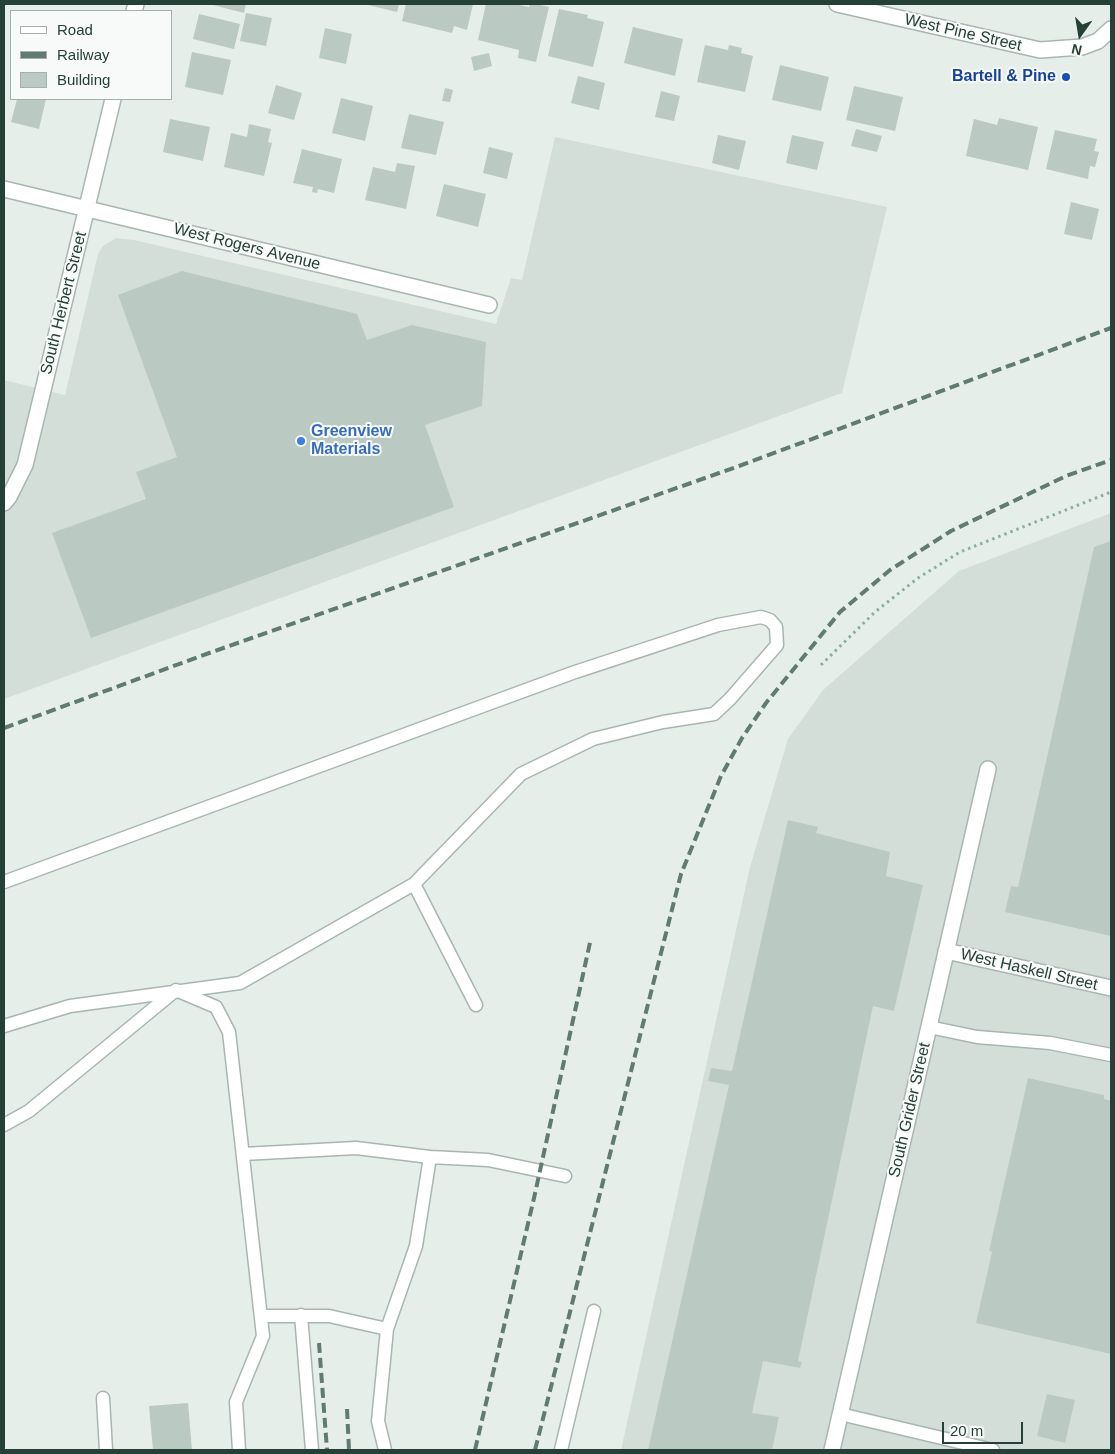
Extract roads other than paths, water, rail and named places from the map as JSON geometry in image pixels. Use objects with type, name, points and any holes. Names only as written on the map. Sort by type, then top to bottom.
[{"type":"street","name":"West Pine Street","points":[[837,4],[1021,46],[1059,50],[1082,47],[1098,41],[1111,30]]},
{"type":"street","name":"South Herbert Street","points":[[4,503],[9,498],[25,465],[113,100]]},
{"type":"street","name":"West Rogers Avenue","points":[[4,189],[489,305]]},
{"type":"street","name":"South Grider Street","points":[[832,1450],[988,769]]},
{"type":"street","name":"West Haskell Street","points":[[946,951],[1111,988]]},
{"type":"lane","points":[[4,882],[575,672],[718,625],[761,617],[770,620],[776,627],[777,645],[730,699],[714,714],[663,722],[593,739],[521,774],[414,884],[240,983],[176,990],[70,1006],[4,1026]]},
{"type":"lane","points":[[414,884],[476,1005]]},
{"type":"lane","points":[[4,1125],[29,1110],[176,990]]},
{"type":"lane","points":[[176,990],[216,1008],[225,1021],[229,1032],[263,1336],[236,1402],[239,1450]]},
{"type":"lane","points":[[929,1027],[977,1037],[1050,1043],[1111,1055]]},
{"type":"lane","points":[[243,1154],[356,1148],[430,1157],[495,1161],[565,1176]]},
{"type":"lane","points":[[385,1450],[378,1421],[387,1329],[416,1246],[430,1157]]},
{"type":"lane","points":[[561,1450],[594,1311]]},
{"type":"lane","points":[[261,1316],[329,1316],[387,1329]]},
{"type":"lane","points":[[301,1316],[312,1450]]},
{"type":"lane","points":[[103,1398],[106,1450]]},
{"type":"lane","points":[[840,1414],[993,1450]]},
{"type":"railway","points":[[4,728],[212,652],[739,466],[1111,328]]},
{"type":"railway","points":[[535,1450],[681,874],[721,776],[742,738],[766,703],[840,612],[890,570],[951,531],[1066,476],[1111,460]]},
{"type":"railway","points":[[475,1450],[534,1198],[591,938]]},
{"type":"railway","points":[[319,1343],[327,1450]]},
{"type":"railway","points":[[347,1409],[349,1450]]},
{"type":"place","name":"Bartell & Pine","points":[[1066,77]]},
{"type":"place","name":"Greenview Materials","points":[[301,441]]}]
